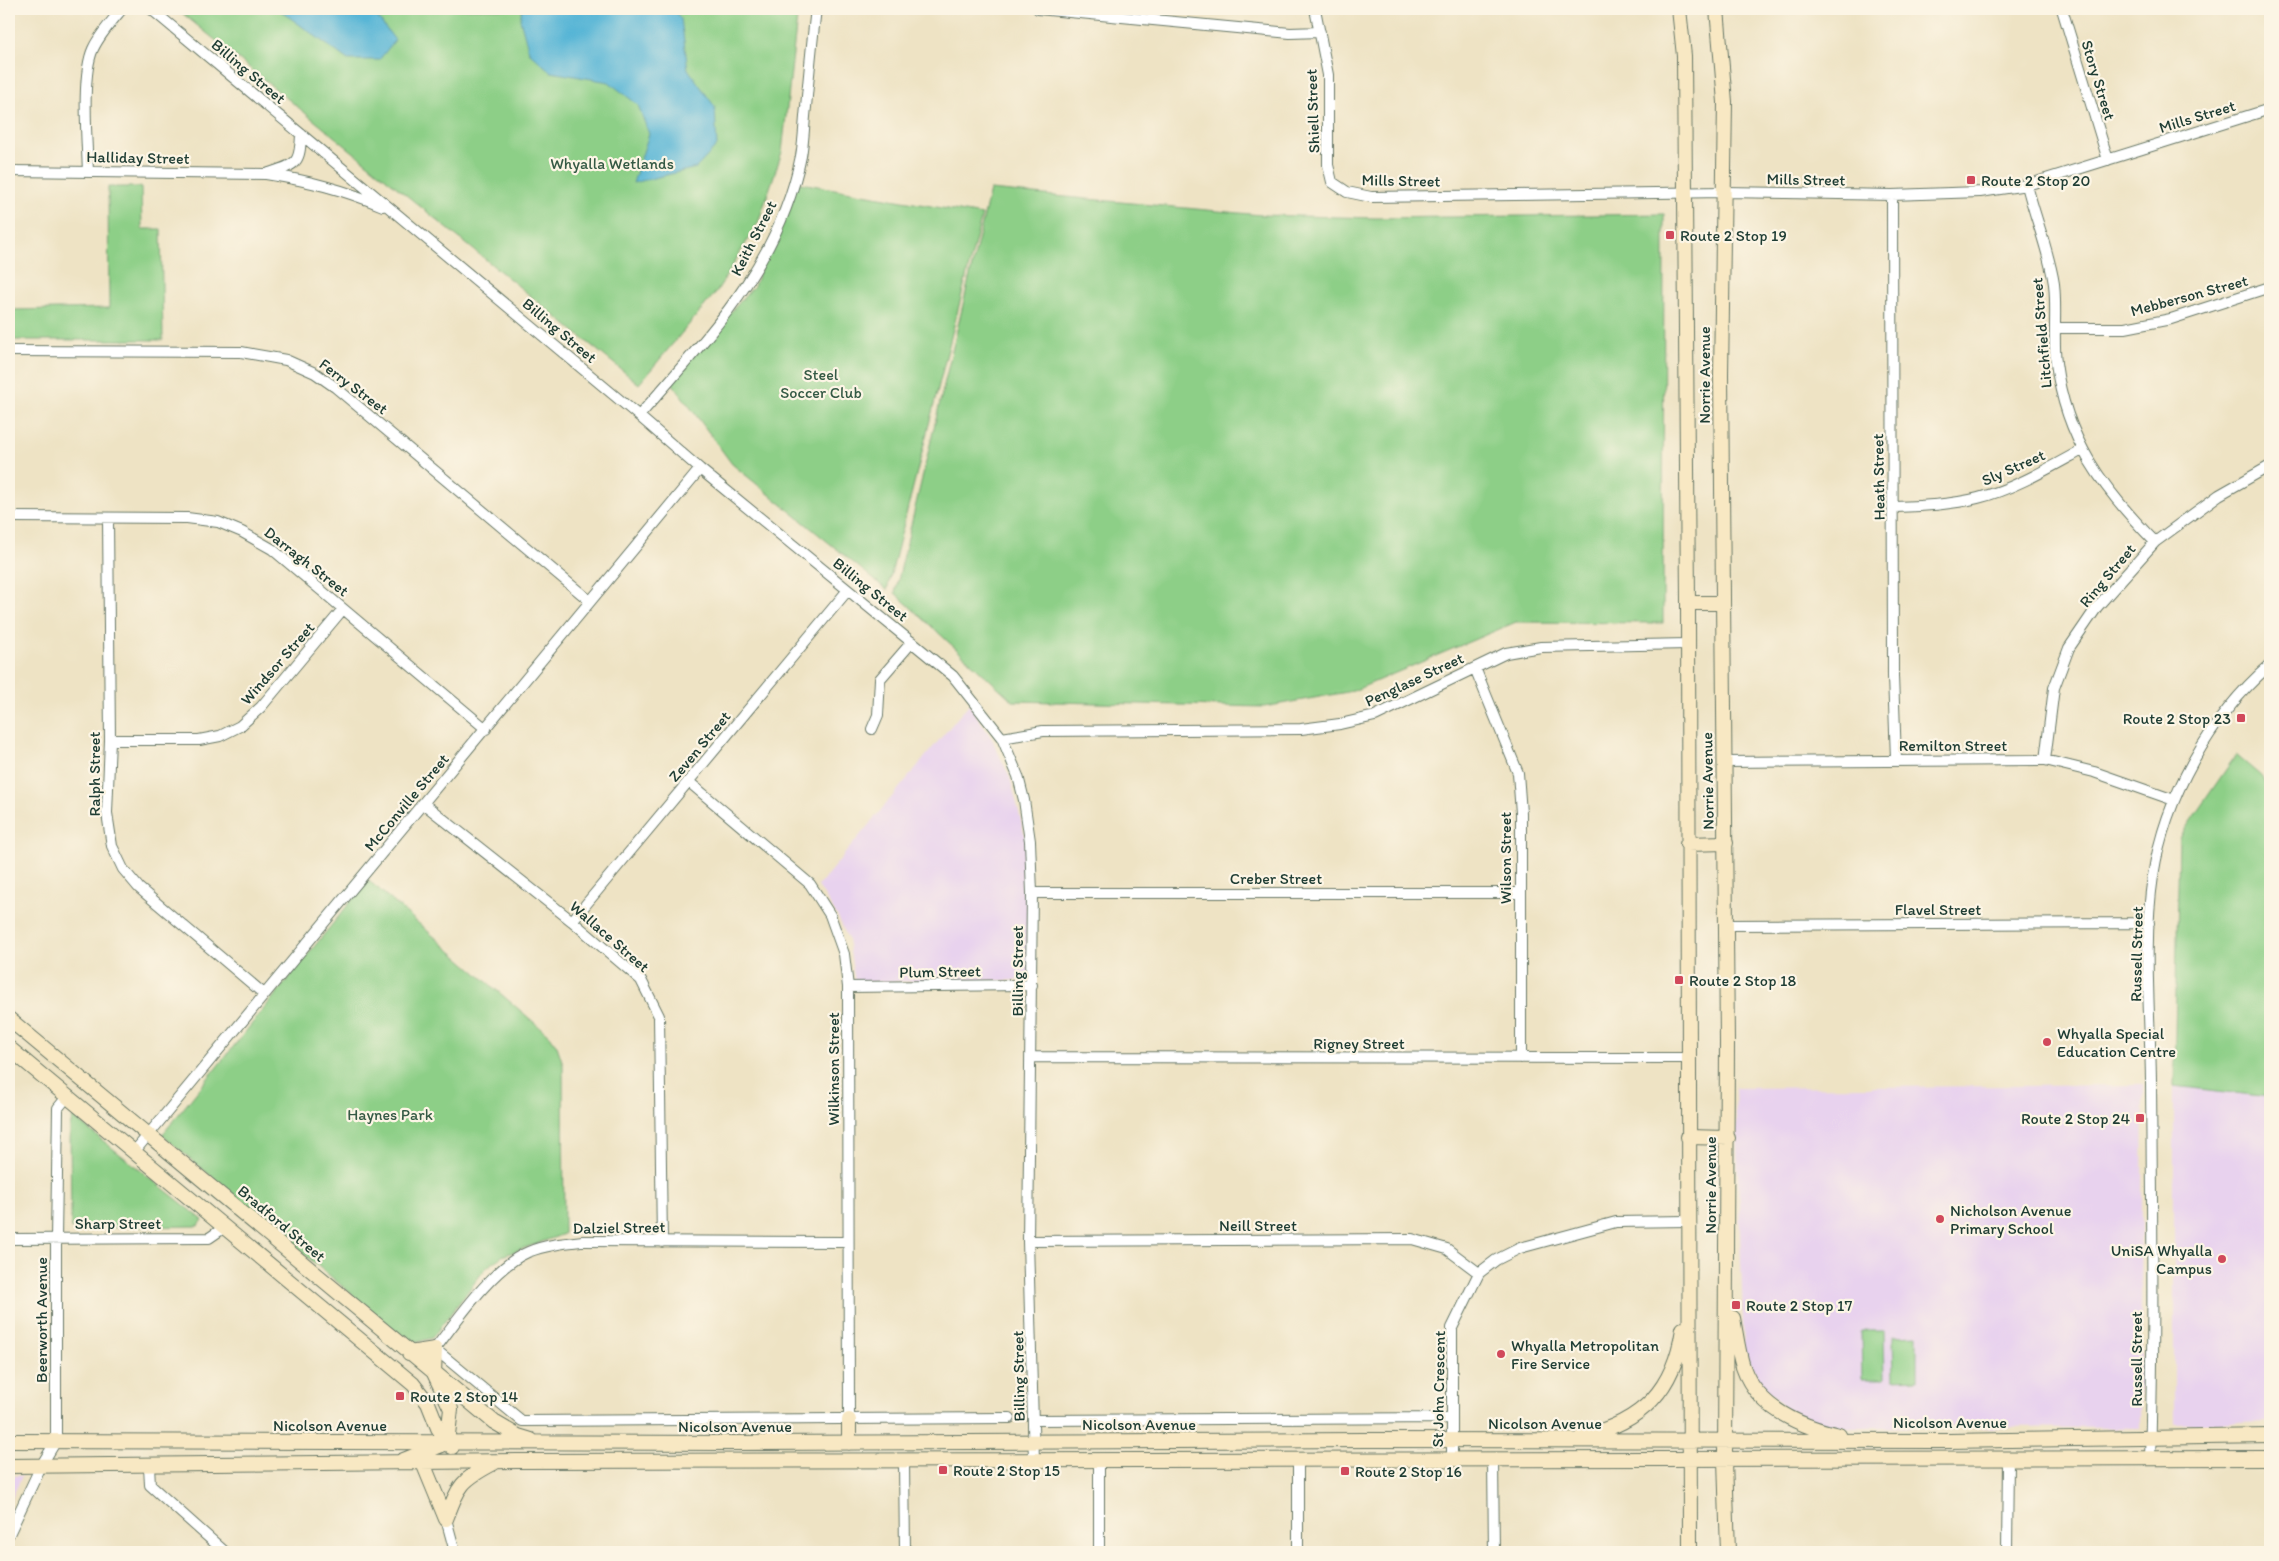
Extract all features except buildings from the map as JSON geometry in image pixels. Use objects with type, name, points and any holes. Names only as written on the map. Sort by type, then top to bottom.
[{"type":"main road","name":"Norrie Avenue","points":[[1679,9],[1684,56],[1688,604],[1687,844],[1690,1552]]},
{"type":"main road","name":"Norrie Avenue","points":[[1717,9],[1725,102],[1721,375],[1727,925],[1728,1138],[1725,1460],[1728,1552]]},
{"type":"main road","points":[[1688,604],[1723,603]]},
{"type":"main road","points":[[1687,844],[1726,843]]},
{"type":"main road","name":"Bradford Street","points":[[12,1027],[149,1134],[494,1422],[518,1436],[539,1443]]},
{"type":"main road","points":[[9,1048],[413,1384],[428,1403],[447,1442],[464,1454],[495,1455],[517,1461]]},
{"type":"main road","points":[[1688,1137],[1728,1138]]},
{"type":"main road","points":[[1727,1287],[1743,1367],[1759,1394],[1784,1416],[1827,1433],[1856,1439]]},
{"type":"main road","points":[[1563,1440],[1599,1432],[1635,1415],[1648,1405],[1672,1374],[1682,1338],[1689,1292]]},
{"type":"main road","points":[[410,1353],[435,1349],[434,1373],[451,1409],[447,1442]]},
{"type":"main road","points":[[407,1442],[422,1434],[434,1418]]},
{"type":"main road","points":[[848,1443],[849,1420]]},
{"type":"main road","name":"Nicolson Avenue","points":[[9,1442],[848,1443],[1856,1439],[1949,1441],[2270,1436]]},
{"type":"main road","points":[[257,1442],[257,1464]]},
{"type":"main road","points":[[398,1462],[447,1442]]},
{"type":"main road","points":[[735,1443],[736,1461]]},
{"type":"main road","points":[[9,1466],[517,1461],[904,1462],[2270,1458]]},
{"type":"main road","points":[[446,1518],[458,1488],[470,1475],[496,1462]]},
{"type":"main road","points":[[423,1463],[446,1518]]},
{"type":"street","points":[[88,172],[87,75],[92,50],[122,9]]},
{"type":"street","name":"Billing Street","points":[[151,9],[639,416],[700,470],[953,676],[1002,738],[1018,776],[1024,800],[1030,841],[1032,985],[1028,1241],[1034,1461]]},
{"type":"street","name":"Keith Street","points":[[639,416],[730,309],[756,271],[780,226],[801,154],[816,9]]},
{"type":"street","points":[[1038,9],[1290,34],[1320,32]]},
{"type":"street","name":"Shiell Street","points":[[1315,9],[1328,74],[1328,165],[1332,182]]},
{"type":"street","name":"Story Street","points":[[2062,9],[2108,160]]},
{"type":"street","name":"Mills Street","points":[[1332,182],[1348,192],[1370,197],[1724,192],[1892,195],[1980,192],[2027,185],[2270,109]]},
{"type":"street","name":"Halliday Street","points":[[266,174],[292,165],[301,155],[301,134]]},
{"type":"street","name":"Halliday Street","points":[[9,171],[266,174],[305,180],[344,190],[392,210]]},
{"type":"street","name":"Litchfield Street","points":[[2027,185],[2054,285],[2056,362],[2061,394],[2082,450],[2120,506],[2155,542]]},
{"type":"street","name":"Heath Street","points":[[1892,195],[1893,676],[1896,759]]},
{"type":"street","name":"Mebberson Street","points":[[2056,328],[2125,328],[2171,318],[2270,287]]},
{"type":"street","name":"Ferry Street","points":[[9,351],[241,352],[286,360],[315,373],[336,387],[590,602]]},
{"type":"street","name":"Sly Street","points":[[1894,507],[1932,505],[1977,499],[2007,488],[2082,450]]},
{"type":"street","name":"Ring Street","points":[[2045,760],[2054,688],[2069,648],[2097,607],[2155,542],[2219,495],[2270,466]]},
{"type":"street","name":"McConville Street","points":[[134,1152],[700,470]]},
{"type":"street","name":"Darragh Street","points":[[9,517],[187,518],[218,522],[242,532],[272,549],[486,729]]},
{"type":"street","name":"Ralph Street","points":[[108,518],[110,740],[107,812],[112,846],[123,869],[139,888],[264,994]]},
{"type":"street","name":"Zeven Street","points":[[572,921],[848,590]]},
{"type":"street","name":"Windsor Street","points":[[110,740],[199,740],[220,736],[240,726],[261,707],[343,608]]},
{"type":"street","points":[[872,729],[878,715],[880,679],[912,642]]},
{"type":"street","name":"Penglase Street","points":[[1002,738],[1043,731],[1301,729],[1340,724],[1375,716],[1506,653],[1541,647],[1688,644]]},
{"type":"street","name":"Russell Street","points":[[2150,1458],[2152,1197],[2149,923],[2154,874],[2174,800],[2200,748],[2236,700],[2270,665]]},
{"type":"street","name":"Wilson Street","points":[[1475,668],[1518,773],[1521,813],[1522,1058]]},
{"type":"street","name":"Remilton Street","points":[[1725,762],[1896,759],[2045,760],[2094,772],[2174,800]]},
{"type":"street","name":"Wilkinson Street","points":[[689,782],[810,884],[830,915],[844,954],[848,987],[847,1242],[849,1420]]},
{"type":"street","name":"Wallace Street","points":[[424,804],[572,921],[641,980],[659,1016],[662,1242]]},
{"type":"street","name":"Creber Street","points":[[1032,893],[1520,892]]},
{"type":"street","name":"Flavel Street","points":[[1727,925],[2149,923]]},
{"type":"street","name":"Plum Street","points":[[848,987],[1032,985]]},
{"type":"street","name":"Rigney Street","points":[[1031,1058],[1688,1058]]},
{"type":"street","name":"Beerworth Avenue","points":[[56,1441],[58,1108],[67,1097]]},
{"type":"street","name":"St John Crescent","points":[[1452,1460],[1452,1328],[1479,1273],[1496,1260],[1520,1248],[1616,1222],[1688,1221]]},
{"type":"street","name":"Sharp Street","points":[[9,1240],[209,1238],[225,1227]]},
{"type":"street","name":"Neill Street","points":[[1028,1241],[1412,1239],[1447,1249],[1479,1273]]},
{"type":"street","name":"Dalziel Street","points":[[435,1349],[468,1305],[506,1266],[528,1252],[558,1244],[582,1241],[847,1242]]},
{"type":"street","name":"Nicolson Avenue","points":[[435,1349],[522,1421],[1010,1418]]},
{"type":"street","name":"Nicolson Avenue","points":[[1034,1420],[1451,1418]]},
{"type":"street","points":[[9,1534],[41,1466],[56,1441]]},
{"type":"street","points":[[1099,1460],[1099,1552]]},
{"type":"street","points":[[1298,1460],[1298,1552]]},
{"type":"street","points":[[1493,1460],[1494,1552]]},
{"type":"street","points":[[2007,1552],[2008,1460]]},
{"type":"street","points":[[904,1462],[905,1552]]},
{"type":"street","points":[[149,1466],[150,1485],[225,1552]]},
{"type":"street","points":[[446,1518],[456,1552]]},
{"type":"shaded area","points":[[969,704],[992,739],[1010,778],[1026,842],[1030,980],[855,982],[848,939],[838,917],[818,886]]},
{"type":"shaded area","name":"Nicholson Avenue Primary School","points":[[2143,1085],[2140,1428],[1826,1427],[1788,1410],[1761,1383],[1744,1349],[1735,1088]]},
{"type":"shaded area","name":"UniSA Whyalla Campus","points":[[2174,1086],[2270,1097],[2270,1421],[2174,1424]]},
{"type":"shaded area","points":[[9,1476],[22,1476],[9,1504]]},
{"type":"green space","name":"Whyalla Wetlands","points":[[177,9],[798,9],[782,152],[758,223],[717,291],[639,384]]},
{"type":"green space","name":"Steel Soccer Club","points":[[795,182],[982,215],[887,590],[732,464],[670,380],[754,286]]},
{"type":"green space","points":[[108,187],[141,187],[142,229],[161,229],[163,340],[9,340],[9,310],[109,308]]},
{"type":"green space","points":[[990,190],[1261,215],[1377,218],[1664,214],[1663,623],[1516,622],[1353,691],[1264,707],[1013,701],[895,593]]},
{"type":"green space","points":[[2236,755],[2261,776],[2270,793],[2270,1097],[2174,1086],[2179,838]]},
{"type":"green space","name":"Haynes Park","points":[[368,880],[550,1036],[557,1046],[563,1064],[564,1234],[502,1256],[485,1269],[432,1338],[411,1344],[162,1135]]},
{"type":"green space","points":[[73,1117],[203,1220],[198,1226],[71,1228],[70,1126]]},
{"type":"green space","points":[[1861,1331],[1884,1331],[1885,1379],[1862,1379]]},
{"type":"green space","points":[[1917,1335],[1917,1379],[1894,1380],[1893,1336]]},
{"type":"water","points":[[278,9],[371,9],[395,40],[379,60],[348,60]]},
{"type":"water","points":[[522,9],[673,9],[681,19],[688,69],[715,107],[717,146],[696,168],[633,183],[649,134],[638,105],[609,82],[551,72],[529,52],[520,19]]},
{"type":"place","name":"Route 2 Stop 20","points":[[1971,180]]},
{"type":"place","name":"Route 2 Stop 19","points":[[1670,235]]},
{"type":"place","name":"Route 2 Stop 23","points":[[2241,718]]},
{"type":"place","name":"Route 2 Stop 18","points":[[1679,980]]},
{"type":"place","name":"Whyalla Special Education Centre","points":[[2047,1042]]},
{"type":"place","name":"Route 2 Stop 24","points":[[2140,1118]]},
{"type":"place","name":"Nicholson Avenue Primary School","points":[[1940,1219]]},
{"type":"place","name":"UniSA Whyalla Campus","points":[[2222,1259]]},
{"type":"place","name":"Route 2 Stop 17","points":[[1736,1305]]},
{"type":"place","name":"Whyalla Metropolitan Fire Service","points":[[1501,1354]]},
{"type":"place","name":"Route 2 Stop 14","points":[[400,1396]]},
{"type":"place","name":"Route 2 Stop 15","points":[[943,1470]]},
{"type":"place","name":"Route 2 Stop 16","points":[[1345,1471]]}]
